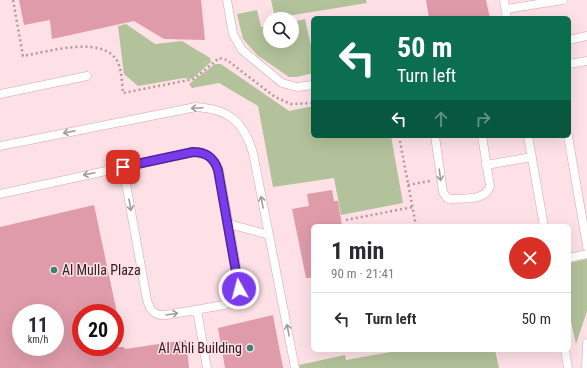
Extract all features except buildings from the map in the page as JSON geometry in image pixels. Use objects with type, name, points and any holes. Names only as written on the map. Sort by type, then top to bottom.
[{"type":"lane","points":[[227,0],[233,34],[242,50],[282,83],[297,87],[311,85]]},
{"type":"lane","points":[[504,0],[507,16]]},
{"type":"lane","points":[[506,9],[563,0]]},
{"type":"lane","points":[[571,40],[587,36]]},
{"type":"lane","points":[[571,64],[587,61]]},
{"type":"lane","points":[[0,94],[87,76]]},
{"type":"lane","points":[[0,146],[196,107],[212,108],[227,114],[240,125],[249,138],[295,368]]},
{"type":"lane","points":[[434,138],[443,192],[447,198],[481,197],[486,195],[490,186],[482,138]]},
{"type":"lane","points":[[528,138],[544,224]]},
{"type":"lane","points":[[568,138],[587,246]]},
{"type":"lane","points":[[0,194],[123,167],[193,152],[203,152],[213,159],[218,170],[229,224],[239,281],[237,296],[232,302],[197,310],[159,315],[153,312],[149,307],[123,167]]},
{"type":"lane","points":[[486,165],[532,157]]},
{"type":"lane","points":[[229,224],[269,235]]},
{"type":"lane","points":[[571,258],[587,254]]},
{"type":"lane","points":[[197,310],[206,368]]},
{"type":"lane","points":[[586,368],[587,342]]},
{"type":"lane","points":[[566,352],[568,368]]},
{"type":"path","points":[[13,0],[23,56],[86,46],[101,49],[110,54],[120,66],[123,93],[194,79],[219,58],[227,60],[275,97],[291,104],[311,102]]},
{"type":"path","points":[[399,138],[416,224]]},
{"type":"path","points":[[408,185],[441,179]]},
{"type":"path","points":[[346,220],[413,207]]},
{"type":"green space","points":[[271,0],[366,0],[367,3],[299,14],[299,12],[274,12]]},
{"type":"green space","points":[[257,10],[261,27],[263,27],[263,48],[299,48],[299,20],[305,19],[311,46],[311,74],[297,77],[289,77],[257,55],[243,39],[237,14]]},
{"type":"green space","points":[[126,24],[155,44],[182,41],[210,58],[211,62],[192,79],[184,78],[138,86],[124,74],[118,26]]},
{"type":"green space","points":[[215,64],[221,64],[289,111],[311,106],[311,138],[391,138],[403,203],[341,215],[334,178],[273,187],[258,106],[219,83],[192,88],[189,84]]},
{"type":"green space","points":[[587,259],[587,311],[576,344],[571,321],[571,263]]},
{"type":"green space","points":[[391,352],[495,352],[499,368],[300,368],[299,365],[345,355],[346,360]]},
{"type":"place","name":"Al Mulla Plaza","points":[[54,270]]},
{"type":"place","name":"Al Ahli Building","points":[[250,348]]},
{"type":"route","points":[[123,167],[193,152],[203,152],[210,156],[215,162],[218,170],[239,281],[239,289]]}]
